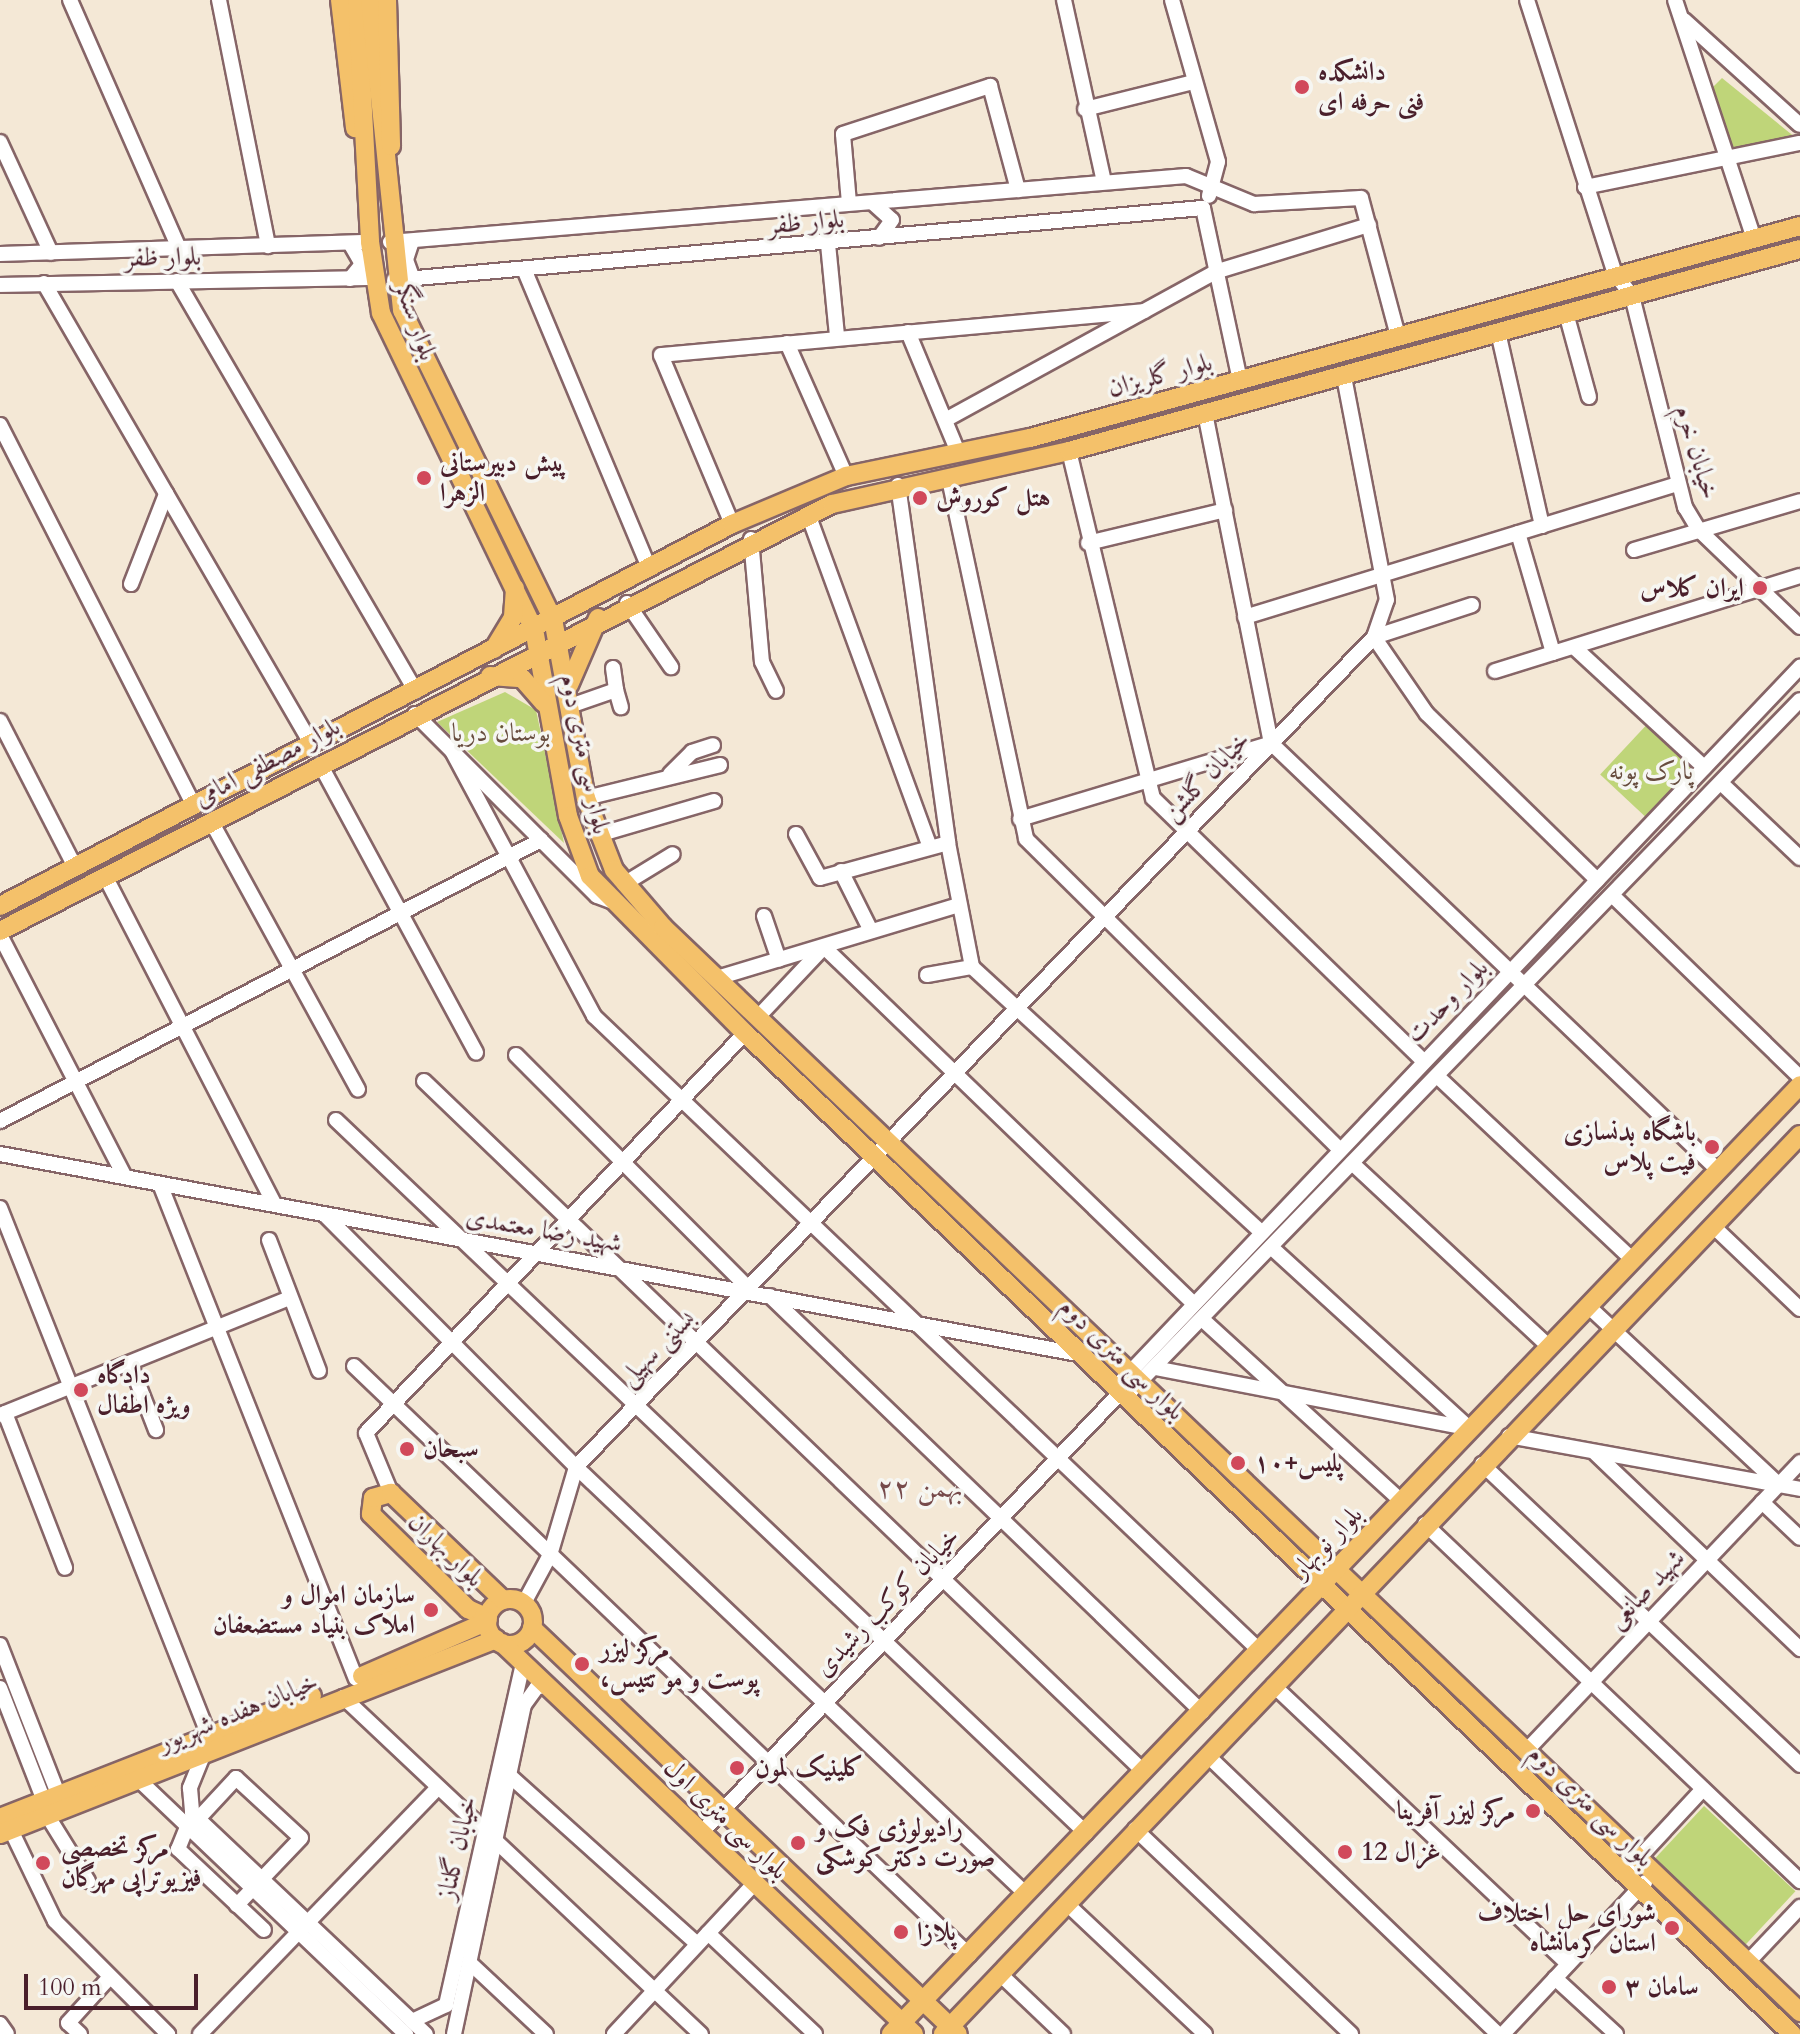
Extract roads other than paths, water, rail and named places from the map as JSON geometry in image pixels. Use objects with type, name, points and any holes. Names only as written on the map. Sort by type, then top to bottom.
[{"type":"main road","points":[[340,0],[377,206]]},
{"type":"main road","name":"بلوار سنگر","points":[[357,0],[377,206],[404,280],[414,338],[541,589],[553,619]]},
{"type":"main road","name":"بلوار سنگر","points":[[370,0],[377,206],[370,242],[374,278],[394,347],[515,581],[534,629]]},
{"type":"main road","points":[[377,206],[393,118],[389,3]]},
{"type":"main road","name":"بلوار گلریزان","points":[[553,619],[732,524],[846,476],[958,452],[1240,380],[1615,274],[1800,226]]},
{"type":"main road","name":"بلوار گلریزان","points":[[558,639],[751,539],[808,514],[898,485],[949,479],[1069,451],[1800,249]]},
{"type":"main road","points":[[491,652],[513,617],[515,581]]},
{"type":"main road","points":[[541,589],[578,606]]},
{"type":"main road","points":[[569,699],[598,618]]},
{"type":"main road","name":"بلوار مصطفی امامی","points":[[0,906],[553,619]]},
{"type":"main road","name":"بلوار سی متری دوم","points":[[553,619],[586,798],[598,835],[624,884],[717,978],[890,1143],[1142,1373],[1337,1568],[1800,2012]]},
{"type":"main road","name":"بلوار سی متری دوم","points":[[534,629],[573,836],[611,901],[1078,1354],[1792,2034]]},
{"type":"main road","name":"بلوار مصطفی امامی","points":[[0,933],[558,639]]},
{"type":"main road","points":[[487,676],[522,678],[547,709]]},
{"type":"main road","name":"بلوار نوبهار","points":[[902,2030],[923,2001],[1800,1085]]},
{"type":"main road","points":[[950,2032],[1135,1829],[1800,1135]]},
{"type":"main road","name":"بلوار بهاران","points":[[488,1620],[468,1609],[371,1514],[373,1498],[391,1493],[503,1600]]},
{"type":"main road","points":[[503,1600],[524,1603],[532,1628],[517,1643],[499,1641],[488,1620],[503,1600]]},
{"type":"main road","name":"خیابان هفده شهریور","points":[[50,1804],[139,1780],[207,1744],[488,1620]]},
{"type":"main road","name":"بلوار سی متری اول","points":[[532,1628],[923,2001],[950,2032]]},
{"type":"main road","name":"خیابان هفده شهریور","points":[[4,1827],[50,1804],[207,1744],[499,1641]]},
{"type":"main road","name":"بلوار سی متری اول","points":[[499,1641],[755,1883],[902,2030]]},
{"type":"street","points":[[70,0],[181,253]]},
{"type":"street","points":[[219,0],[268,246]]},
{"type":"street","points":[[1064,0],[1085,109],[1104,182]]},
{"type":"street","points":[[1172,0],[1218,162],[1203,208],[1240,380]]},
{"type":"street","points":[[1527,0],[1615,274],[1632,296]]},
{"type":"street","points":[[1675,0],[1732,158],[1754,239]]},
{"type":"street","points":[[1681,17],[1800,125]]},
{"type":"street","points":[[1085,109],[1193,82]]},
{"type":"street","points":[[849,203],[843,134],[990,86],[1018,190]]},
{"type":"street","points":[[0,142],[51,253]]},
{"type":"street","points":[[1585,187],[1800,143]]},
{"type":"street","name":"بلوار ظفر","points":[[390,242],[1186,176],[1201,178],[1211,191],[1254,204],[1361,198],[1369,225]]},
{"type":"street","points":[[873,202],[892,220],[875,239]]},
{"type":"street","name":"بلوار ظفر","points":[[404,280],[1203,208]]},
{"type":"street","points":[[947,419],[1215,272],[1369,225],[1398,336]]},
{"type":"street","points":[[404,280],[412,241]]},
{"type":"street","name":"بلوار ظفر","points":[[0,254],[181,253],[370,242]]},
{"type":"street","points":[[350,243],[362,264],[350,279]]},
{"type":"street","points":[[828,244],[837,336]]},
{"type":"street","points":[[524,269],[649,568]]},
{"type":"street","name":"بلوار ظفر","points":[[0,285],[374,278]]},
{"type":"street","points":[[177,281],[416,691]]},
{"type":"street","points":[[44,283],[312,745]]},
{"type":"street","name":"خیابان خرم","points":[[1632,296],[1676,484],[1699,530],[1800,627]]},
{"type":"street","points":[[732,524],[661,355],[837,336],[1144,311]]},
{"type":"street","points":[[1566,313],[1589,397]]},
{"type":"street","points":[[908,332],[947,419],[958,452]]},
{"type":"street","points":[[1498,332],[1542,526]]},
{"type":"street","points":[[787,343],[846,476]]},
{"type":"street","name":"خیابان گلشن","points":[[875,1158],[1374,637],[1387,600],[1344,376]]},
{"type":"street","points":[[1205,413],[1271,743],[1718,1170]]},
{"type":"street","points":[[0,425],[194,805]]},
{"type":"street","points":[[1069,451],[1145,781],[1188,830],[1423,1061]]},
{"type":"street","points":[[949,479],[1026,839],[1101,921],[1339,1149]]},
{"type":"street","points":[[1245,617],[1676,484]]},
{"type":"street","points":[[898,485],[956,906],[972,967],[1261,1232]]},
{"type":"street","points":[[131,584],[166,494]]},
{"type":"street","points":[[1634,550],[1800,501]]},
{"type":"street","points":[[1088,543],[1225,510]]},
{"type":"street","points":[[808,514],[929,844]]},
{"type":"street","points":[[1518,533],[1553,653]]},
{"type":"street","points":[[751,539],[762,662],[776,691]]},
{"type":"street","points":[[1495,671],[1800,576]]},
{"type":"street","points":[[627,603],[671,667]]},
{"type":"street","points":[[1472,605],[1374,637],[1427,714],[1597,880]]},
{"type":"street","points":[[1575,648],[1704,767]]},
{"type":"street","name":"بلوار وحدت","points":[[1142,1373],[1193,1303],[1800,667]]},
{"type":"street","points":[[613,668],[621,707]]},
{"type":"street","points":[[569,699],[616,690]]},
{"type":"street","name":"بلوار وحدت","points":[[1142,1373],[1202,1319],[1800,700]]},
{"type":"street","points":[[415,714],[541,840],[611,901]]},
{"type":"street","points":[[0,721],[75,867]]},
{"type":"street","points":[[1020,819],[1271,743]]},
{"type":"street","points":[[670,774],[692,752],[713,745]]},
{"type":"street","points":[[452,751],[594,1016],[1260,1651]]},
{"type":"street","points":[[320,764],[476,1053]]},
{"type":"street","points":[[586,798],[670,774],[720,765]]},
{"type":"street","points":[[1721,783],[1800,858]]},
{"type":"street","points":[[598,835],[714,801]]},
{"type":"street","points":[[211,821],[358,1089]]},
{"type":"street","points":[[796,834],[820,878],[929,844],[948,843]]},
{"type":"street","points":[[0,1121],[541,840]]},
{"type":"street","points":[[624,884],[673,854]]},
{"type":"street","points":[[841,871],[871,931]]},
{"type":"street","points":[[105,876],[275,1205]]},
{"type":"street","points":[[1613,896],[1800,1077]]},
{"type":"street","points":[[717,978],[956,906]]},
{"type":"street","points":[[764,916],[779,960]]},
{"type":"street","points":[[0,933],[125,1177]]},
{"type":"street","points":[[758,1017],[824,947]]},
{"type":"street","points":[[824,947],[1193,1303]]},
{"type":"street","points":[[927,975],[972,967]]},
{"type":"street","points":[[391,1493],[366,1433],[392,1402],[745,1033]]},
{"type":"street","points":[[516,1055],[750,1290]]},
{"type":"street","points":[[1437,1076],[1632,1259]]},
{"type":"street","points":[[424,1081],[1144,1772]]},
{"type":"street","points":[[336,1120],[1086,1833]]},
{"type":"street","name":"شهید رضا معتمدی","points":[[0,1154],[750,1290],[1078,1354]]},
{"type":"street","name":"بستنی سهیلی","points":[[524,1603],[550,1555],[576,1467],[875,1158]]},
{"type":"street","points":[[1352,1163],[1549,1347]]},
{"type":"street","points":[[160,1184],[356,1679]]},
{"type":"street","points":[[0,1208],[207,1744],[190,1788],[192,1820]]},
{"type":"street","points":[[324,1214],[576,1467],[1026,1894]]},
{"type":"street","points":[[1713,1226],[1800,1309]]},
{"type":"street","points":[[269,1240],[319,1371]]},
{"type":"street","points":[[1271,1247],[1471,1429]]},
{"type":"street","points":[[769,1295],[1202,1712]]},
{"type":"street","points":[[65,1568],[3,1414],[290,1298]]},
{"type":"street","points":[[1588,1306],[1778,1485]]},
{"type":"street","points":[[1202,1319],[1286,1392],[1401,1501]]},
{"type":"street","points":[[130,1363],[156,1430]]},
{"type":"street","points":[[354,1366],[969,1955]]},
{"type":"street","points":[[1142,1373],[1286,1392],[1471,1429]]},
{"type":"street","name":"خیابان کوکب رشیدی","points":[[702,1832],[1142,1373]]},
{"type":"street","points":[[1509,1436],[1800,1489]]},
{"type":"street","points":[[1594,1452],[1800,1649]]},
{"type":"street","name":"شهید صانعی","points":[[1527,1750],[1800,1462]]},
{"type":"street","points":[[1482,1464],[1800,1765]]},
{"type":"street","points":[[1762,1502],[1800,1538]]},
{"type":"street","points":[[1425,1524],[1800,1881]]},
{"type":"street","points":[[0,1645],[50,1804]]},
{"type":"street","name":"خیابان گلناز","points":[[409,2028],[446,2005],[489,1839],[513,1730],[523,1663]]},
{"type":"street","points":[[1273,1685],[1568,1964]]},
{"type":"street","name":"خیابان گلناز","points":[[454,2034],[470,1963],[489,1839],[510,1776],[513,1730],[529,1695],[548,1686]]},
{"type":"street","points":[[0,1688],[50,1804],[88,1881]]},
{"type":"street","points":[[343,1697],[489,1839],[701,2034]]},
{"type":"street","points":[[1207,1755],[1500,2034],[1654,1872]]},
{"type":"street","points":[[510,1776],[815,2034]]},
{"type":"street","points":[[237,1905],[301,1838],[236,1778],[192,1820],[178,1849],[237,1905],[264,1930]]},
{"type":"street","points":[[139,1780],[192,1820],[409,2028],[426,2034]]},
{"type":"street","points":[[200,2034],[437,1789]]},
{"type":"street","points":[[1624,1874],[1703,1789]]},
{"type":"street","points":[[4,1827],[55,1921],[108,1979],[168,2034]]},
{"type":"street","points":[[1135,1829],[1351,2034]]},
{"type":"street","points":[[614,2034],[755,1883]]},
{"type":"street","points":[[1066,1903],[1205,2034]]},
{"type":"street","points":[[1748,1962],[1800,1907]]},
{"type":"street","points":[[470,1963],[546,2034]]},
{"type":"street","points":[[1000,1974],[1063,2034]]},
{"type":"street","points":[[1555,1978],[1616,2034]]},
{"type":"street","points":[[80,2034],[68,2023],[108,1979]]},
{"type":"street","points":[[0,2024],[7,2034]]},
{"type":"place","name":"دانشکده فنی حرفه ای","points":[[1302,87]]},
{"type":"place","name":"پیش دبیرستانی الزهرا","points":[[424,478]]},
{"type":"place","name":"هتل کوروش","points":[[920,498]]},
{"type":"place","name":"ایران کلاس","points":[[1760,588]]},
{"type":"place","name":"باشگاه بدنسازی فیت پلاس","points":[[1712,1147]]},
{"type":"place","name":"دادگاه ویژه اطفال","points":[[81,1390]]},
{"type":"place","name":"سبحان","points":[[407,1449]]},
{"type":"place","name":"پلیس+۱۰","points":[[1238,1463]]},
{"type":"place","name":"سازمان اموال و املاک بنیاد مستضعفان","points":[[431,1610]]},
{"type":"place","name":"مرکز لیزر ،پوست و مو تتیس","points":[[582,1664]]},
{"type":"place","name":"کلینیک لمون","points":[[737,1768]]},
{"type":"place","name":"مرکز لیزر آفرینا","points":[[1533,1811]]},
{"type":"place","name":"رادیولوژی فک و صورت دکتر کوشکی","points":[[798,1843]]},
{"type":"place","name":"غزال 12","points":[[1345,1852]]},
{"type":"place","name":"مرکز تخصصی فیزیوتراپی مهرگان","points":[[43,1863]]},
{"type":"place","name":"شورای حل اختلاف استان کرمانشاه","points":[[1672,1928]]},
{"type":"place","name":"پلازا","points":[[901,1932]]},
{"type":"place","name":"سامان ۳","points":[[1609,1987]]},
{"type":"district","name":"۲۲ بهمن","points":[[920,1488]]},
{"type":"park label","name":"بوستان دریا","points":[[501,733]]},
{"type":"park label","name":"پارک پونه","points":[[1651,771]]}]
